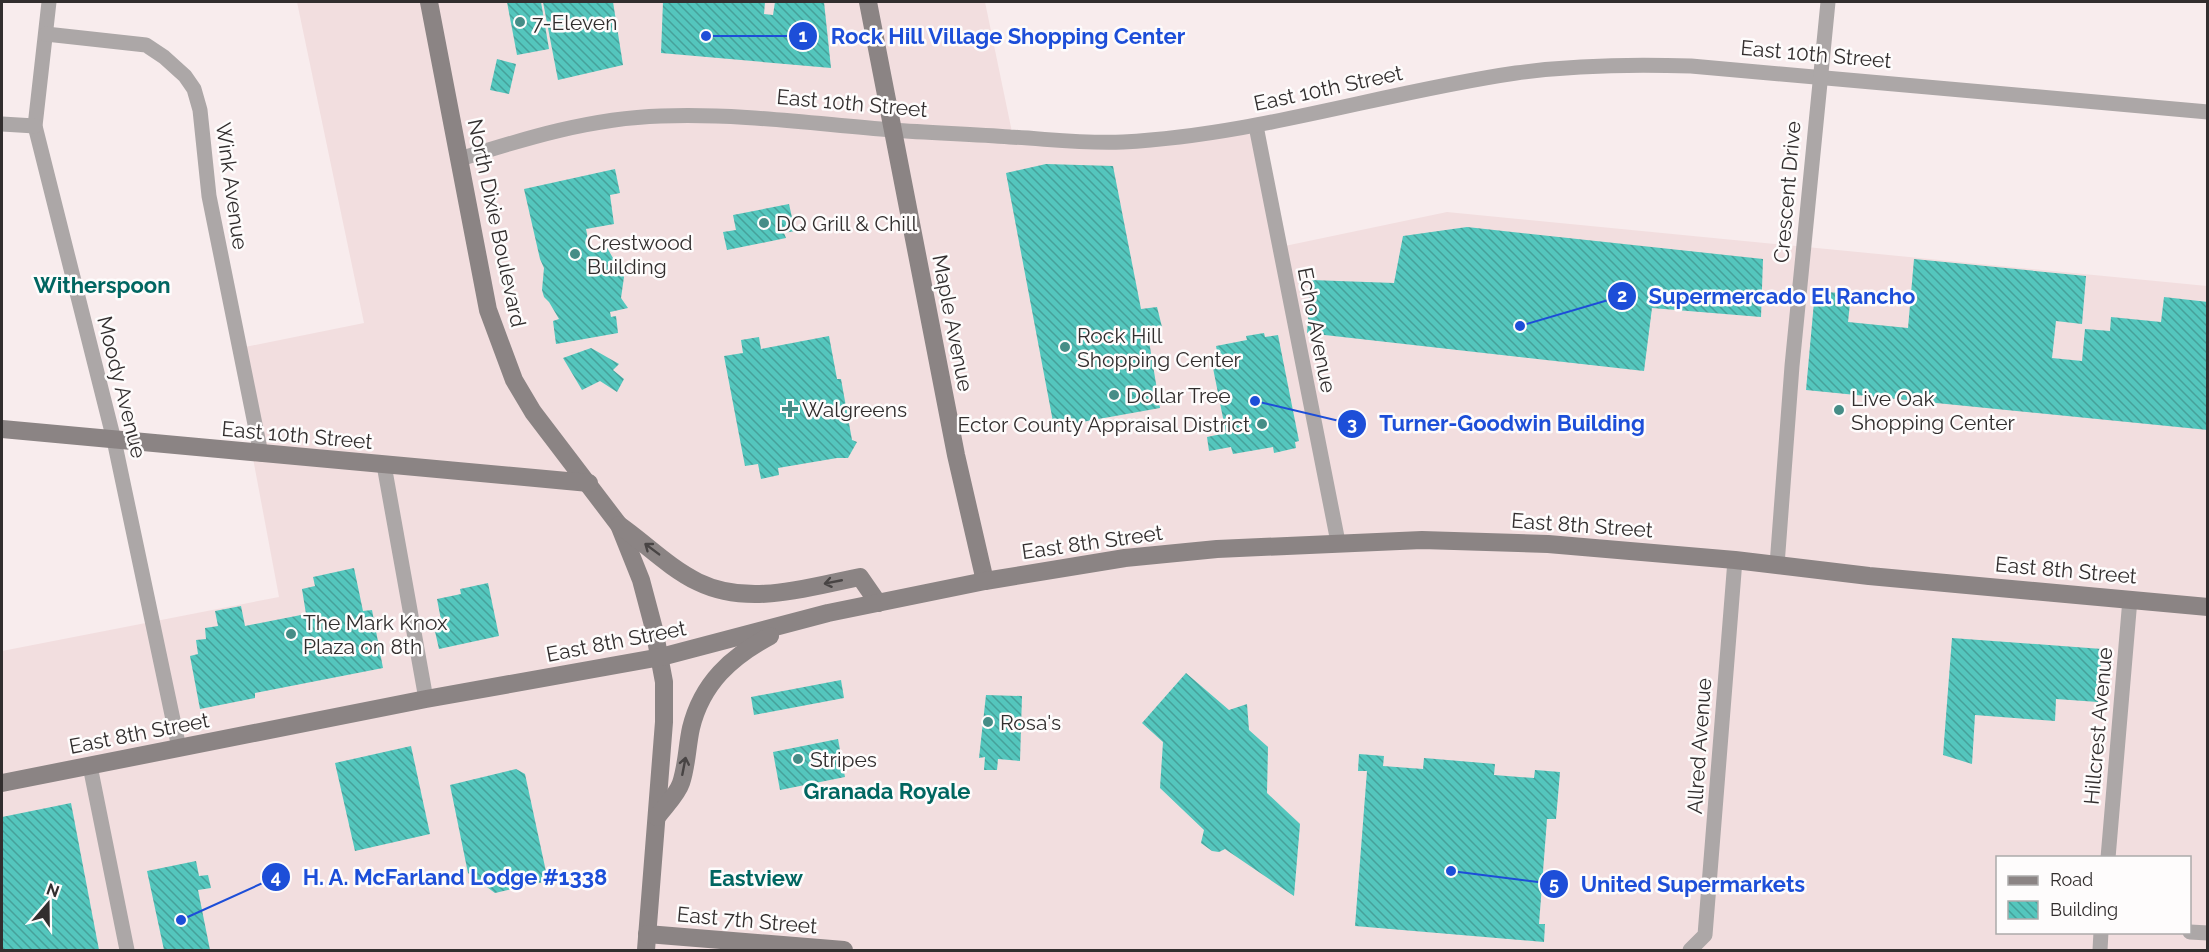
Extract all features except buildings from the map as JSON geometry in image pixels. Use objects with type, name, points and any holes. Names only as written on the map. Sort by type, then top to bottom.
[{"type":"main road","name":"North Dixie Boulevard","points":[[429,2],[488,310],[505,359],[514,380],[533,411],[619,525],[641,580],[661,657],[664,682],[663,722],[647,942]]},
{"type":"main road","name":"Maple Avenue","points":[[868,2],[891,130],[971,526],[985,581]]},
{"type":"main road","name":"East 10th Street","points":[[2,429],[589,483]]},
{"type":"main road","points":[[619,525],[699,583],[735,593],[765,594],[860,577],[878,603]]},
{"type":"main road","name":"East 8th Street","points":[[2,783],[426,699],[661,657],[795,623],[828,612],[985,581],[1056,568],[1217,549],[1338,542],[1478,541],[1602,548],[1735,560],[1869,576],[2208,606]]},
{"type":"main road","points":[[657,817],[681,784],[692,726],[700,702],[713,680],[745,650],[795,623]]},
{"type":"main road","name":"East 7th Street","points":[[647,942],[844,951]]},
{"type":"street","name":"Moody Avenue","points":[[49,2],[34,126],[114,440],[179,748]]},
{"type":"street","name":"Crescent Drive","points":[[1777,565],[1792,366],[1828,2]]},
{"type":"street","name":"Wink Avenue","points":[[46,33],[146,45],[165,57],[185,76],[194,89],[200,110],[209,196],[261,454]]},
{"type":"street","name":"East 10th Street","points":[[460,159],[523,139],[575,126],[619,119],[660,116],[700,115],[776,119],[891,130],[1075,142],[1121,142],[1256,126],[1517,73],[1634,64],[1819,76],[2208,112]]},
{"type":"street","points":[[2,124],[34,126]]},
{"type":"street","name":"Echo Avenue","points":[[1256,126],[1338,542]]},
{"type":"street","points":[[384,465],[426,699]]},
{"type":"street","name":"Allred Avenue","points":[[1690,951],[1704,943],[1735,560]]},
{"type":"street","name":"Hillcrest Avenue","points":[[2108,856],[2130,599]]},
{"type":"street","points":[[90,766],[127,951]]},
{"type":"street","points":[[2191,932],[2208,933]]},
{"type":"street","points":[[2100,951],[2101,934]]},
{"type":"shaded area","points":[[297,2],[429,2],[430,4],[444,2],[985,2],[1013,137],[1067,141],[1256,126],[1280,247],[1447,212],[2207,286],[2207,950],[2,950],[2,651],[279,597],[252,453],[260,454],[240,348],[364,323]]},
{"type":"place","name":"7-Eleven","points":[[520,22]]},
{"type":"place","name":"Rock Hill Village Shopping Center","points":[[706,36]]},
{"type":"place","name":"DQ Grill & Chill","points":[[764,223]]},
{"type":"place","name":"Crestwood Building","points":[[575,254]]},
{"type":"place","name":"Supermercado El Rancho","points":[[1520,326]]},
{"type":"place","name":"Rock Hill Shopping Center","points":[[1065,347]]},
{"type":"place","name":"Dollar Tree","points":[[1114,395]]},
{"type":"place","name":"Turner-Goodwin Building","points":[[1255,401]]},
{"type":"place","name":"Walgreens","points":[[790,409]]},
{"type":"place","name":"Live Oak Shopping Center","points":[[1839,410]]},
{"type":"place","name":"Ector County Appraisal District","points":[[1262,424]]},
{"type":"place","name":"The Mark Knox Plaza on 8th","points":[[291,634]]},
{"type":"place","name":"Rosa's","points":[[988,722]]},
{"type":"place","name":"Stripes","points":[[798,759]]},
{"type":"place","name":"United Supermarkets","points":[[1451,871]]},
{"type":"place","name":"H. A. McFarland Lodge #1338","points":[[181,920]]},
{"type":"district","name":"Witherspoon","points":[[102,285]]},
{"type":"district","name":"Granada Royale","points":[[887,791]]},
{"type":"district","name":"Eastview","points":[[756,878]]}]
